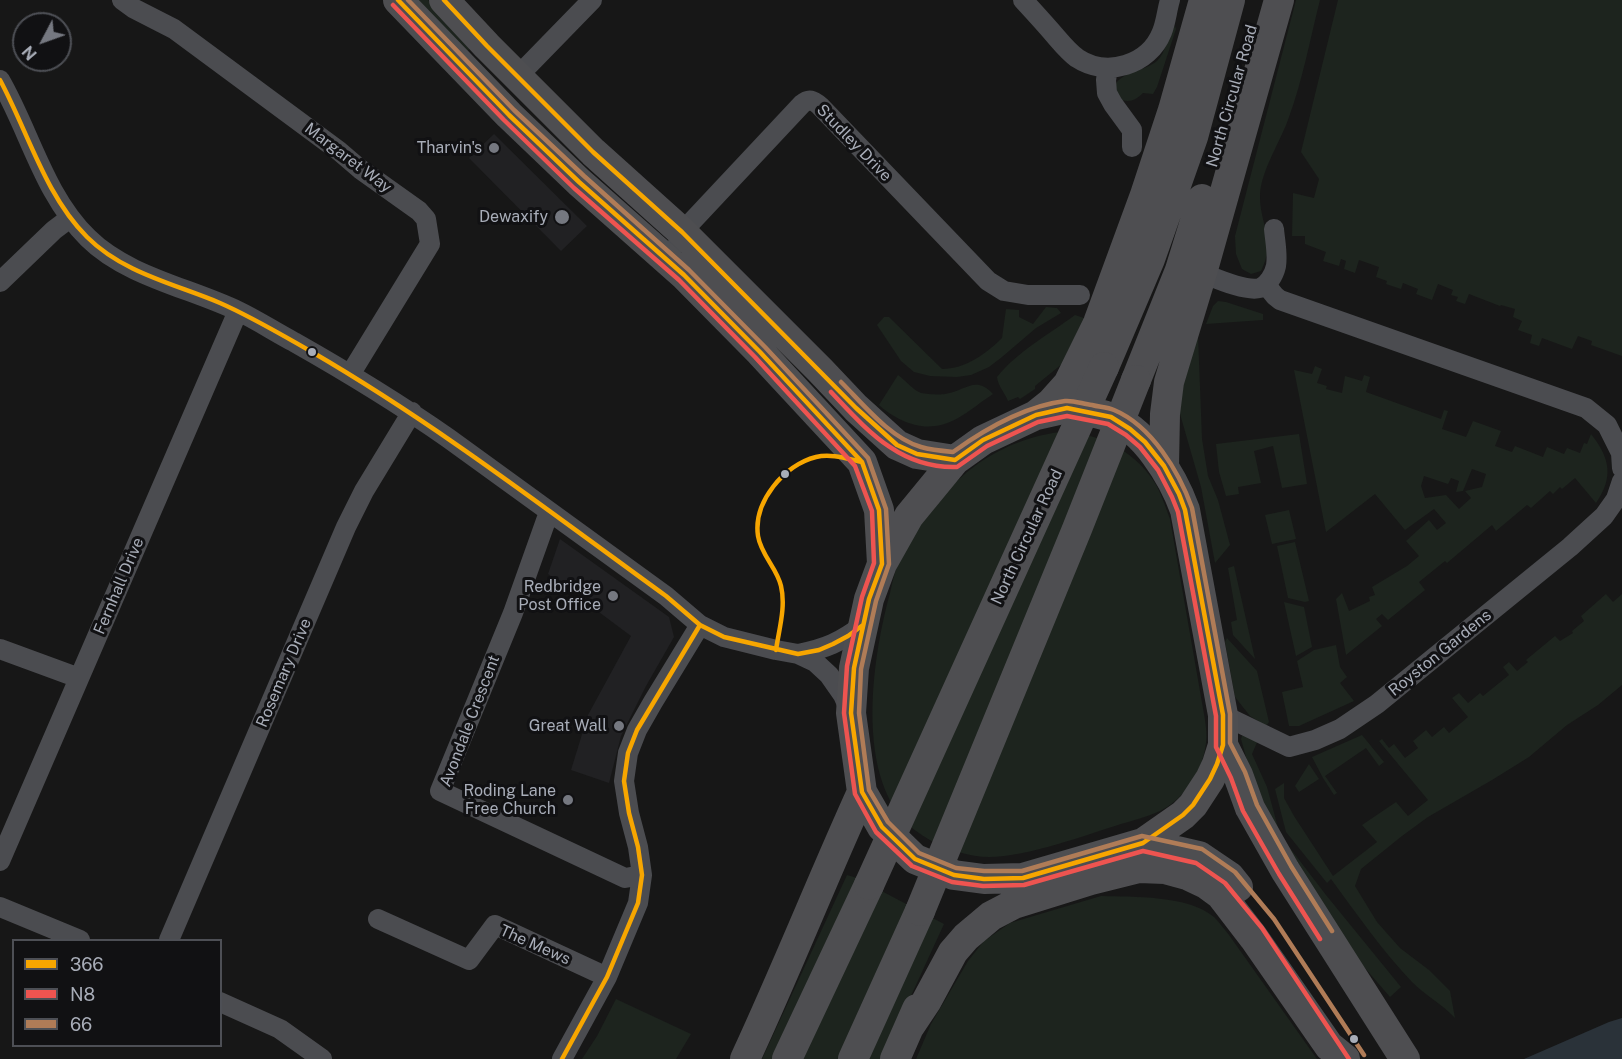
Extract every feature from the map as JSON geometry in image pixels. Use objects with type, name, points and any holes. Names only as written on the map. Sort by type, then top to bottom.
[{"type":"highway","points":[[398,0],[509,115],[579,182],[684,275],[760,352],[862,462],[879,510],[882,564]]},
{"type":"highway","points":[[444,0],[594,152],[682,232],[856,408],[897,445],[917,454],[955,460]]},
{"type":"highway","points":[[1036,415],[1051,403],[1068,384],[1098,322],[1145,195],[1173,110],[1204,0]]},
{"type":"highway","name":"North Circular Road","points":[[787,1059],[869,885],[1104,367],[1150,259],[1193,137],[1230,0]]},
{"type":"highway","name":"North Circular Road","points":[[853,1059],[920,911],[1077,529],[1180,270],[1219,146],[1258,0]]},
{"type":"highway","points":[[1164,466],[1165,414],[1169,382],[1279,0]]},
{"type":"highway","points":[[1067,408],[1111,417],[1130,429],[1164,466],[1179,494],[1185,510],[1223,715],[1222,745],[1218,764],[1193,805],[1183,815],[1143,843],[1023,878],[984,879],[954,875],[915,859],[882,827],[862,792],[851,713],[854,668],[869,598],[882,564],[909,516],[955,460],[983,440],[1036,415],[1067,408]]},
{"type":"highway","points":[[1222,745],[1238,775],[1250,808],[1285,870],[1405,1059]]},
{"type":"highway","points":[[746,1059],[862,792]]},
{"type":"highway","points":[[1143,843],[1199,856],[1230,877],[1268,924],[1358,1059]]},
{"type":"highway","points":[[910,1026],[953,952],[966,937],[991,916],[1014,904],[1091,880],[1139,868],[1165,869],[1187,875],[1206,884],[1221,895],[1254,938],[1329,1046],[1345,1059]]},
{"type":"highway","points":[[895,1059],[935,962],[949,938],[971,916],[1023,878]]},
{"type":"street","name":"Margaret Way","points":[[122,0],[174,29],[419,211],[426,219],[430,244],[351,373]]},
{"type":"street","points":[[518,76],[592,0]]},
{"type":"street","points":[[1023,0],[1076,58],[1089,64],[1108,68],[1126,66],[1139,60],[1152,47],[1162,33],[1170,0]]},
{"type":"street","points":[[1108,68],[1107,93],[1132,130],[1132,147]]},
{"type":"street","points":[[0,80],[13,102],[45,176],[70,218],[102,250],[122,263],[238,311],[351,373],[412,412],[666,596],[700,625],[724,637],[798,654],[815,662],[829,675],[843,695],[851,713]]},
{"type":"street","name":"Studley Drive","points":[[682,232],[802,104],[806,100],[811,100],[820,106],[988,281],[1004,291],[1028,295],[1080,296]]},
{"type":"street","points":[[0,282],[54,230],[70,218]]},
{"type":"street","points":[[1202,273],[1244,287],[1259,289],[1266,285],[1276,267],[1274,229]]},
{"type":"street","points":[[682,232],[678,243],[679,252],[760,352]]},
{"type":"street","points":[[1266,285],[1280,300],[1586,408],[1607,425],[1621,453],[1622,468]]},
{"type":"street","name":"Fernhall Drive","points":[[0,861],[238,311]]},
{"type":"street","name":"Rosemary Drive","points":[[170,939],[346,527],[364,491],[412,412]]},
{"type":"street","name":"Royston Gardens","points":[[1223,715],[1289,747],[1340,729],[1377,704],[1570,547],[1604,516],[1616,499],[1622,481]]},
{"type":"street","name":"Avondale Crescent","points":[[549,512],[513,613],[440,791],[625,878],[642,875]]},
{"type":"street","points":[[562,1059],[607,977],[638,903],[642,875],[624,782],[628,753],[637,730],[700,625]]},
{"type":"street","points":[[798,654],[819,650],[833,644],[863,625]]},
{"type":"street","points":[[0,649],[79,678]]},
{"type":"street","points":[[0,907],[78,939]]},
{"type":"street","name":"The Mews","points":[[378,920],[469,960],[495,925],[607,977]]},
{"type":"street","points":[[222,1003],[280,1029],[322,1059]]},
{"type":"shaded area","points":[[409,0],[428,0],[473,46],[462,56]]},
{"type":"shaded area","points":[[1296,0],[1320,0],[1294,103],[1261,184],[1260,205],[1267,241],[1266,260],[1261,271],[1251,274],[1242,269],[1236,254],[1235,236]]},
{"type":"shaded area","points":[[1338,0],[1622,0],[1622,356],[1591,345],[1592,341],[1578,336],[1572,349],[1542,338],[1539,346],[1530,343],[1532,335],[1518,330],[1522,321],[1513,317],[1515,309],[1469,294],[1465,304],[1456,301],[1458,297],[1451,295],[1453,290],[1438,284],[1432,300],[1416,294],[1418,289],[1403,283],[1401,289],[1386,284],[1387,281],[1376,277],[1379,267],[1359,260],[1355,273],[1344,269],[1346,261],[1341,259],[1339,266],[1323,261],[1326,252],[1305,244],[1305,236],[1292,236],[1293,193],[1314,198],[1319,179],[1301,152]]},
{"type":"shaded area","points":[[1175,26],[1176,29],[1153,94],[1143,93],[1129,101],[1118,99],[1115,85],[1123,77],[1157,61]]},
{"type":"shaded area","points":[[494,134],[587,226],[561,251],[469,158]]},
{"type":"shaded area","points":[[1218,301],[1263,314],[1263,320],[1206,324],[1213,306]]},
{"type":"shaded area","points":[[1046,307],[1057,308],[1061,313],[1036,328],[989,367],[971,375],[957,377],[930,376],[914,372],[901,361],[877,325],[884,317],[889,317],[942,369],[975,360],[1002,338],[1006,309],[1019,310],[1019,317],[1033,324]]},
{"type":"shaded area","points":[[1075,315],[1084,318],[1062,364],[1035,386],[1035,389],[1020,399],[1018,397],[1008,401],[997,377],[1024,351]]},
{"type":"shaded area","points":[[1198,335],[1202,439],[1208,476],[1218,500],[1230,545],[1215,563],[1201,487],[1180,414],[1179,396]]},
{"type":"shaded area","points":[[1315,366],[1322,369],[1317,383],[1327,386],[1326,389],[1342,393],[1345,376],[1362,381],[1364,375],[1370,377],[1366,392],[1441,419],[1444,410],[1448,411],[1442,429],[1466,437],[1473,421],[1501,431],[1495,446],[1512,452],[1515,446],[1543,457],[1547,447],[1564,454],[1567,448],[1580,453],[1591,434],[1606,460],[1607,476],[1602,494],[1596,503],[1575,478],[1553,494],[1550,491],[1531,508],[1527,505],[1496,531],[1492,525],[1447,563],[1445,561],[1419,582],[1425,590],[1388,620],[1382,614],[1376,619],[1382,626],[1346,655],[1336,599],[1342,593],[1349,611],[1370,601],[1369,597],[1375,595],[1372,587],[1419,556],[1406,541],[1429,520],[1437,530],[1446,523],[1434,509],[1405,530],[1375,494],[1326,532],[1294,370],[1312,374]],"holes":[[[1472,469],[1486,474],[1482,487],[1465,491],[1471,498],[1459,509],[1446,495],[1425,498],[1421,486],[1424,476],[1448,484],[1451,478],[1459,481],[1456,492],[1463,491]]]},
{"type":"shaded area","points":[[898,375],[921,393],[945,394],[975,385],[987,388],[993,394],[951,422],[943,425],[920,426],[898,418],[879,405]]},
{"type":"shaded area","points":[[1060,432],[1087,435],[1124,451],[1144,469],[1161,494],[1170,519],[1205,720],[1204,753],[1197,773],[1185,791],[1169,806],[1155,813],[1029,852],[992,857],[965,854],[933,842],[905,822],[885,790],[877,764],[873,736],[875,675],[884,618],[898,563],[905,548],[950,488],[979,463],[1004,448],[1031,438]]},
{"type":"shaded area","points":[[1299,434],[1307,484],[1282,488],[1273,446],[1254,451],[1261,483],[1238,487],[1239,494],[1226,496],[1219,472],[1216,444]]},
{"type":"shaded area","points":[[1289,510],[1296,539],[1272,544],[1265,515]]},
{"type":"shaded area","points":[[560,539],[669,617],[674,637],[621,736],[609,783],[571,770],[588,715],[631,636],[548,574]]},
{"type":"shaded area","points":[[1295,542],[1309,601],[1305,602],[1288,598],[1277,546]]},
{"type":"shaded area","points":[[1234,566],[1255,659],[1233,635],[1231,622],[1237,620],[1228,568]]},
{"type":"shaded area","points":[[1606,594],[1613,602],[1622,594],[1622,685],[1598,705],[1567,725],[1529,757],[1428,817],[1361,869],[1355,886],[1377,922],[1400,948],[1429,970],[1450,991],[1455,1018],[1417,987],[1401,970],[1331,879],[1327,883],[1286,832],[1275,789],[1284,783],[1284,798],[1333,876],[1377,842],[1362,825],[1396,802],[1408,816],[1428,800],[1379,741],[1382,739],[1389,748],[1394,744],[1405,758],[1418,748],[1413,741],[1426,730],[1432,737],[1444,727],[1449,733],[1468,717],[1452,698],[1459,693],[1468,703],[1480,693],[1483,696],[1509,675],[1503,667],[1509,662],[1517,671],[1528,662],[1526,660],[1555,636],[1560,641],[1573,633],[1572,631],[1584,621],[1581,616]]},
{"type":"shaded area","points":[[1284,602],[1304,607],[1312,647],[1296,656]]},
{"type":"shaded area","points":[[1227,638],[1257,671],[1269,722],[1266,726],[1250,716],[1235,697],[1225,642]]},
{"type":"shaded area","points":[[1336,645],[1340,667],[1347,677],[1340,683],[1354,701],[1299,726],[1289,726],[1282,692],[1303,687],[1297,661],[1314,650]]},
{"type":"shaded area","points":[[1244,734],[1258,740],[1252,754],[1267,787],[1280,835],[1401,987],[1390,997],[1352,953],[1258,800],[1241,739]]},
{"type":"shaded area","points":[[1362,735],[1384,762],[1379,766],[1366,748],[1325,776],[1337,793],[1334,795],[1312,757]]},
{"type":"shaded area","points":[[1309,764],[1319,779],[1299,792],[1295,786]]},
{"type":"shaded area","points":[[847,875],[857,878],[944,924],[882,1059],[762,1059]]},
{"type":"shaded area","points":[[1101,896],[1144,897],[1175,901],[1203,910],[1214,917],[1317,1059],[916,1059],[931,1024],[968,961],[984,941],[1010,923]]},
{"type":"shaded area","points":[[616,999],[691,1034],[676,1059],[582,1059]]},
{"type":"shaded area","points":[[1622,1018],[1622,1059],[1524,1059],[1609,1022]]},
{"type":"transit line","name":"366","points":[[398,0],[509,115],[579,182],[684,275],[760,352],[862,462],[879,510],[882,564],[869,599],[854,668],[851,713],[862,792],[882,827],[915,859],[954,875],[984,879],[1023,878],[1143,843],[1183,815],[1193,805],[1217,764],[1223,745],[1223,715],[1185,510],[1164,466],[1145,442],[1111,417],[1067,408],[1036,415],[983,440],[955,460],[917,454],[897,445],[856,408],[682,232],[593,152],[444,0]]},
{"type":"transit line","name":"66","points":[[408,0],[514,110],[689,270],[765,347],[868,458],[886,509],[889,564],[876,601],[861,669],[859,713],[869,790],[888,822],[919,853],[956,868],[984,871],[1022,871],[1142,836],[1202,849],[1235,872],[1274,919],[1364,1055]]},
{"type":"transit line","name":"N8","points":[[393,5],[504,120],[574,188],[679,280],[755,357],[855,466],[872,511],[874,563],[862,597],[847,666],[844,713],[855,794],[876,832],[912,866],[952,882],[983,886],[1024,885],[1143,851],[1196,863],[1225,883],[1262,928],[1349,1059]]},
{"type":"transit line","name":"366","points":[[0,80],[48,183],[60,202],[87,237],[117,260],[133,269],[244,314],[358,380],[492,470],[666,596],[700,625],[724,637],[798,654],[819,650],[833,644],[863,625]]},
{"type":"transit line","name":"66","points":[[841,382],[888,428],[910,443],[933,450],[953,452],[978,435],[1020,413],[1068,401],[1114,410],[1128,417],[1152,439],[1172,465],[1192,508],[1230,714],[1230,743],[1245,772],[1257,805],[1291,866],[1332,931]]},
{"type":"transit line","name":"N8","points":[[831,392],[886,444],[918,461],[937,466],[957,467],[987,446],[1038,422],[1067,416],[1108,424],[1140,447],[1158,470],[1178,512],[1216,716],[1216,747],[1243,811],[1320,939]]},
{"type":"transit line","name":"366","points":[[776,650],[783,602],[779,579],[762,549],[758,536],[760,510],[773,487],[782,477],[804,461],[828,456],[862,462]]},
{"type":"transit line","name":"366","points":[[562,1059],[607,977],[638,903],[642,875],[624,781],[628,753],[637,730],[700,625]]},
{"type":"place","name":"Tharvin's","points":[[494,148]]},
{"type":"place","name":"Dewaxify","points":[[562,217]]},
{"type":"place","name":"Redbridge Post Office","points":[[613,596]]},
{"type":"place","name":"Great Wall","points":[[619,726]]},
{"type":"place","name":"Roding Lane Free Church","points":[[568,800]]}]
